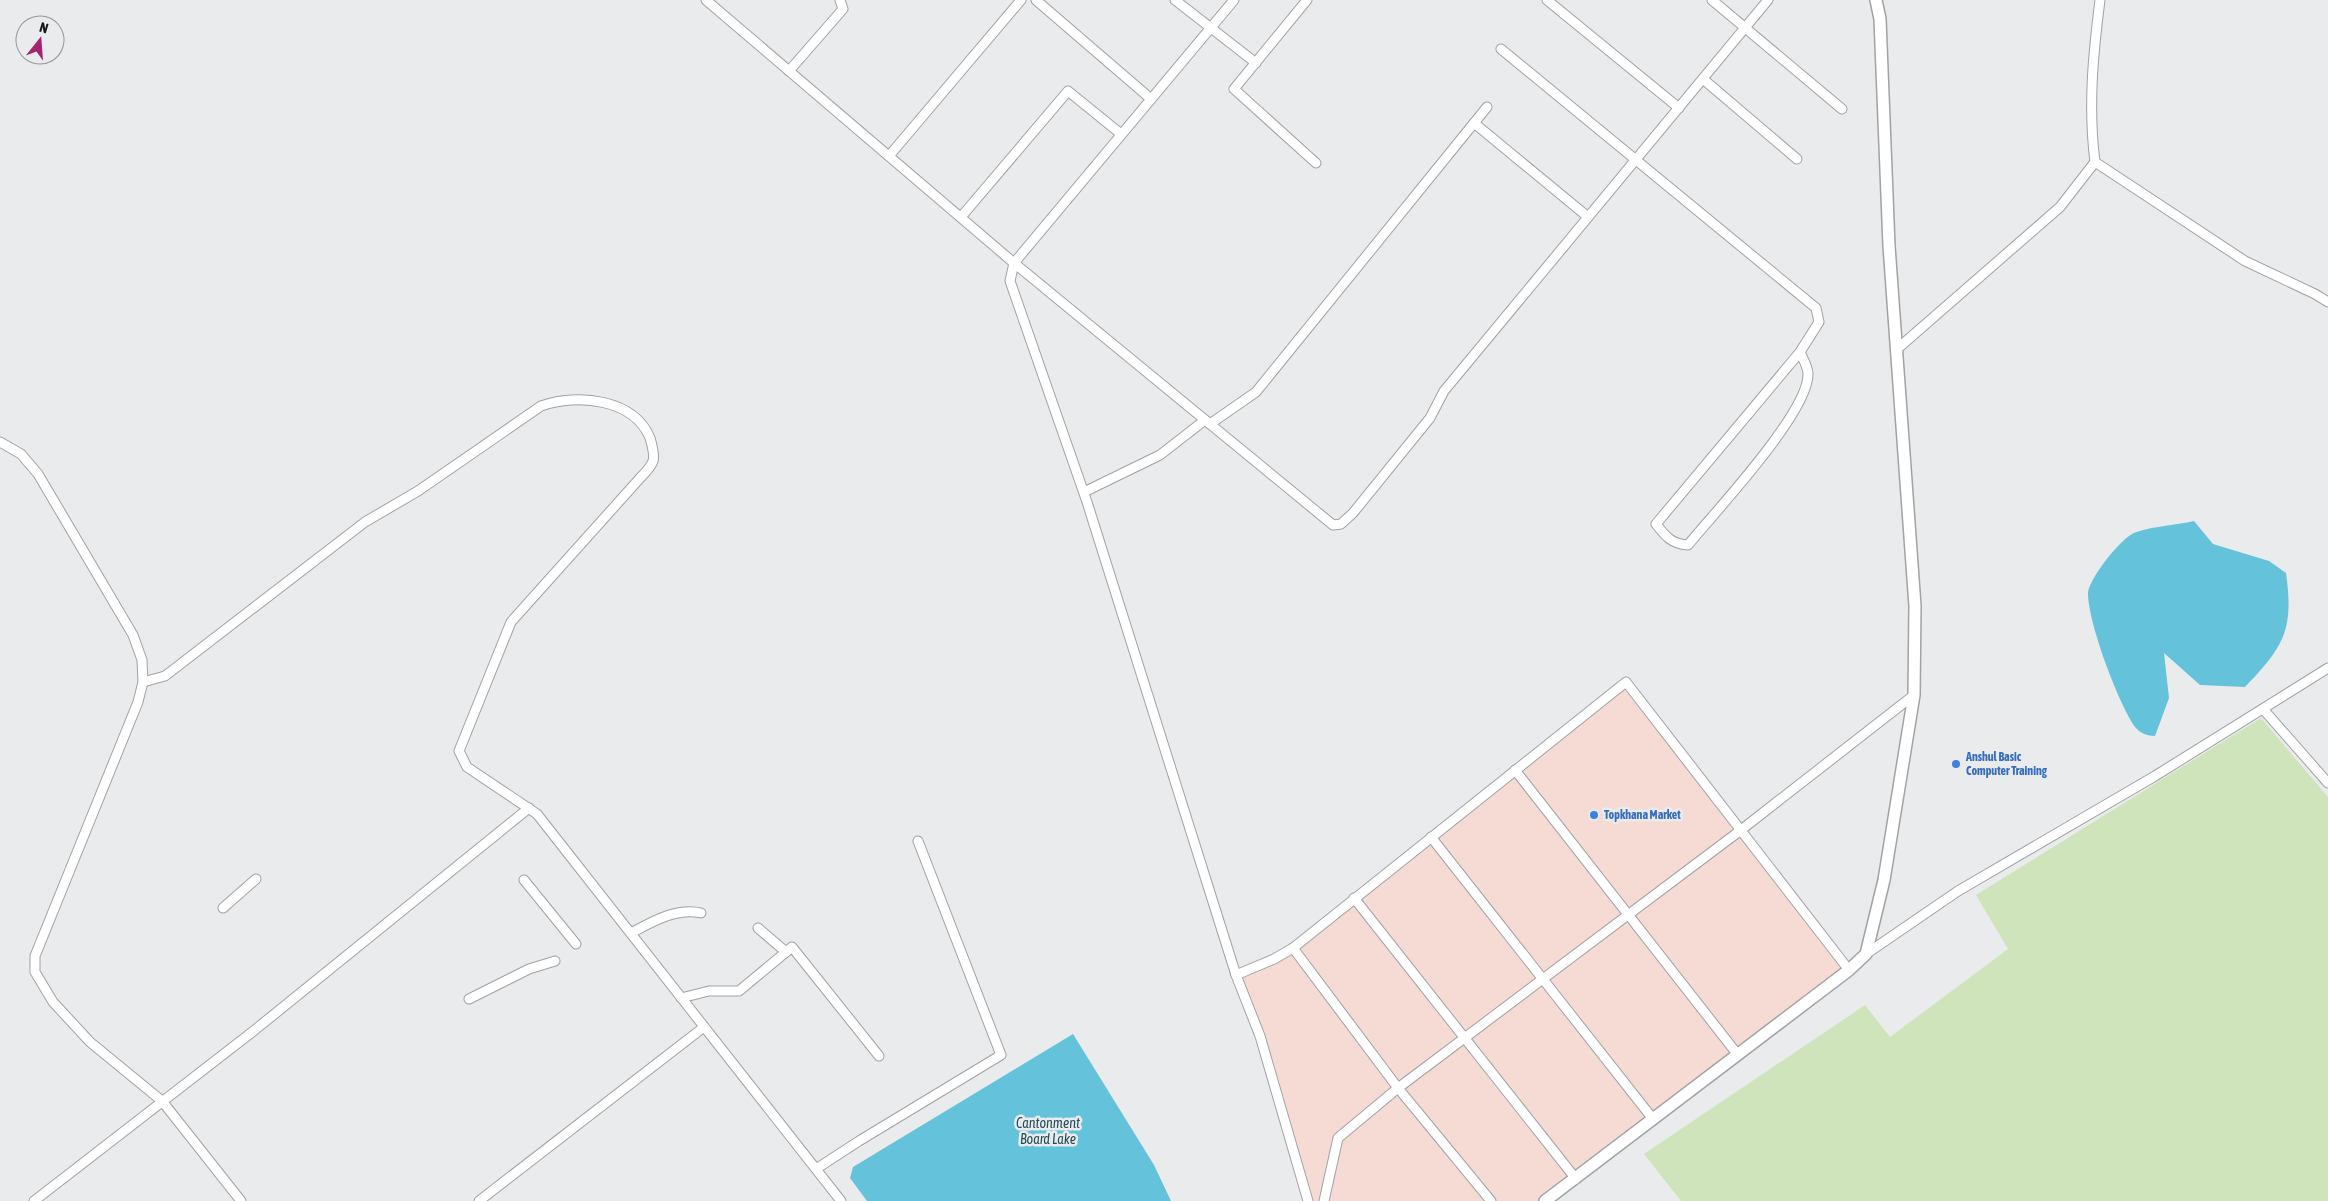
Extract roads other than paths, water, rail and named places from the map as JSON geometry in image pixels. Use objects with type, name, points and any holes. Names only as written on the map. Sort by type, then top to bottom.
[{"type":"street","points":[[706,0],[1014,263],[1333,525],[1341,524],[1353,513],[1430,418],[1444,391],[1768,0]]},
{"type":"street","points":[[789,71],[844,9],[840,0]]},
{"type":"street","points":[[889,156],[1021,0]]},
{"type":"street","points":[[1036,0],[1150,99]]},
{"type":"street","points":[[1175,0],[1256,63]]},
{"type":"street","points":[[1234,0],[1014,263],[1010,281],[1084,492],[1236,974],[1260,1036],[1308,1201]]},
{"type":"street","points":[[1307,0],[1234,89],[1316,163]]},
{"type":"street","points":[[1547,0],[1678,108]]},
{"type":"street","points":[[1712,0],[1842,109]]},
{"type":"street","points":[[1866,954],[1884,880],[1914,695],[1915,606],[1888,236],[1880,18],[1876,0]]},
{"type":"street","points":[[1896,350],[2060,207],[2095,162],[2090,125],[2092,65],[2100,0]]},
{"type":"street","points":[[1501,49],[1816,308],[1819,322],[1800,352],[1656,524],[1666,537],[1677,544],[1688,545],[1782,433],[1805,392],[1808,373],[1800,352]]},
{"type":"street","points":[[1703,79],[1797,159]]},
{"type":"street","points":[[961,217],[1068,91],[1121,134]]},
{"type":"street","points":[[1084,492],[1160,455],[1256,392],[1487,106]]},
{"type":"street","points":[[1474,123],[1588,217]]},
{"type":"street","points":[[2095,162],[2246,261],[2328,302]]},
{"type":"street","points":[[143,682],[165,676],[365,522],[418,491],[541,406],[559,400],[580,399],[627,410],[644,425],[653,446],[653,462],[641,478],[511,622],[459,751],[466,767],[537,814],[841,1201]]},
{"type":"street","points":[[0,442],[21,454],[38,474],[133,634],[142,660],[143,682],[138,702],[35,956],[35,972],[54,1002],[90,1042],[162,1101],[241,1201]]},
{"type":"street","points":[[1545,1201],[1849,970],[1866,954],[1958,891],[2155,776],[2328,668]]},
{"type":"street","points":[[1236,974],[1274,959],[1293,948],[1626,682],[1849,970]]},
{"type":"street","points":[[1324,1201],[1338,1138],[1398,1088],[1741,830],[1914,695]]},
{"type":"street","points":[[2263,709],[2328,782]]},
{"type":"street","points":[[1514,770],[1738,1055]]},
{"type":"street","points":[[34,1201],[256,1029],[529,808]]},
{"type":"street","points":[[1431,837],[1653,1119]]},
{"type":"street","points":[[816,1169],[1002,1055],[918,841]]},
{"type":"street","points":[[223,908],[256,879]]},
{"type":"street","points":[[524,880],[576,944]]},
{"type":"street","points":[[1354,898],[1576,1179]]},
{"type":"street","points":[[631,933],[673,914],[692,911],[701,913]]},
{"type":"street","points":[[758,928],[786,952]]},
{"type":"street","points":[[681,998],[709,991],[739,991],[792,947],[879,1056]]},
{"type":"street","points":[[1293,948],[1398,1088],[1491,1201]]},
{"type":"street","points":[[469,999],[529,969],[555,961]]},
{"type":"street","points":[[479,1201],[704,1027]]},
{"type":"water","points":[[2194,521],[2213,544],[2269,561],[2286,573],[2288,593],[2287,623],[2277,648],[2245,687],[2200,685],[2164,653],[2169,698],[2155,736],[2149,735],[2135,727],[2120,700],[2098,642],[2089,606],[2088,593],[2099,569],[2128,537],[2147,529]]},
{"type":"water","name":"Cantonment Board Lake","points":[[1073,1034],[1154,1165],[1171,1201],[867,1201],[850,1178],[853,1167]]},
{"type":"place","name":"Anshul Basic Computer Training","points":[[1956,764]]},
{"type":"place","name":"Topkhana Market","points":[[1594,815]]}]
